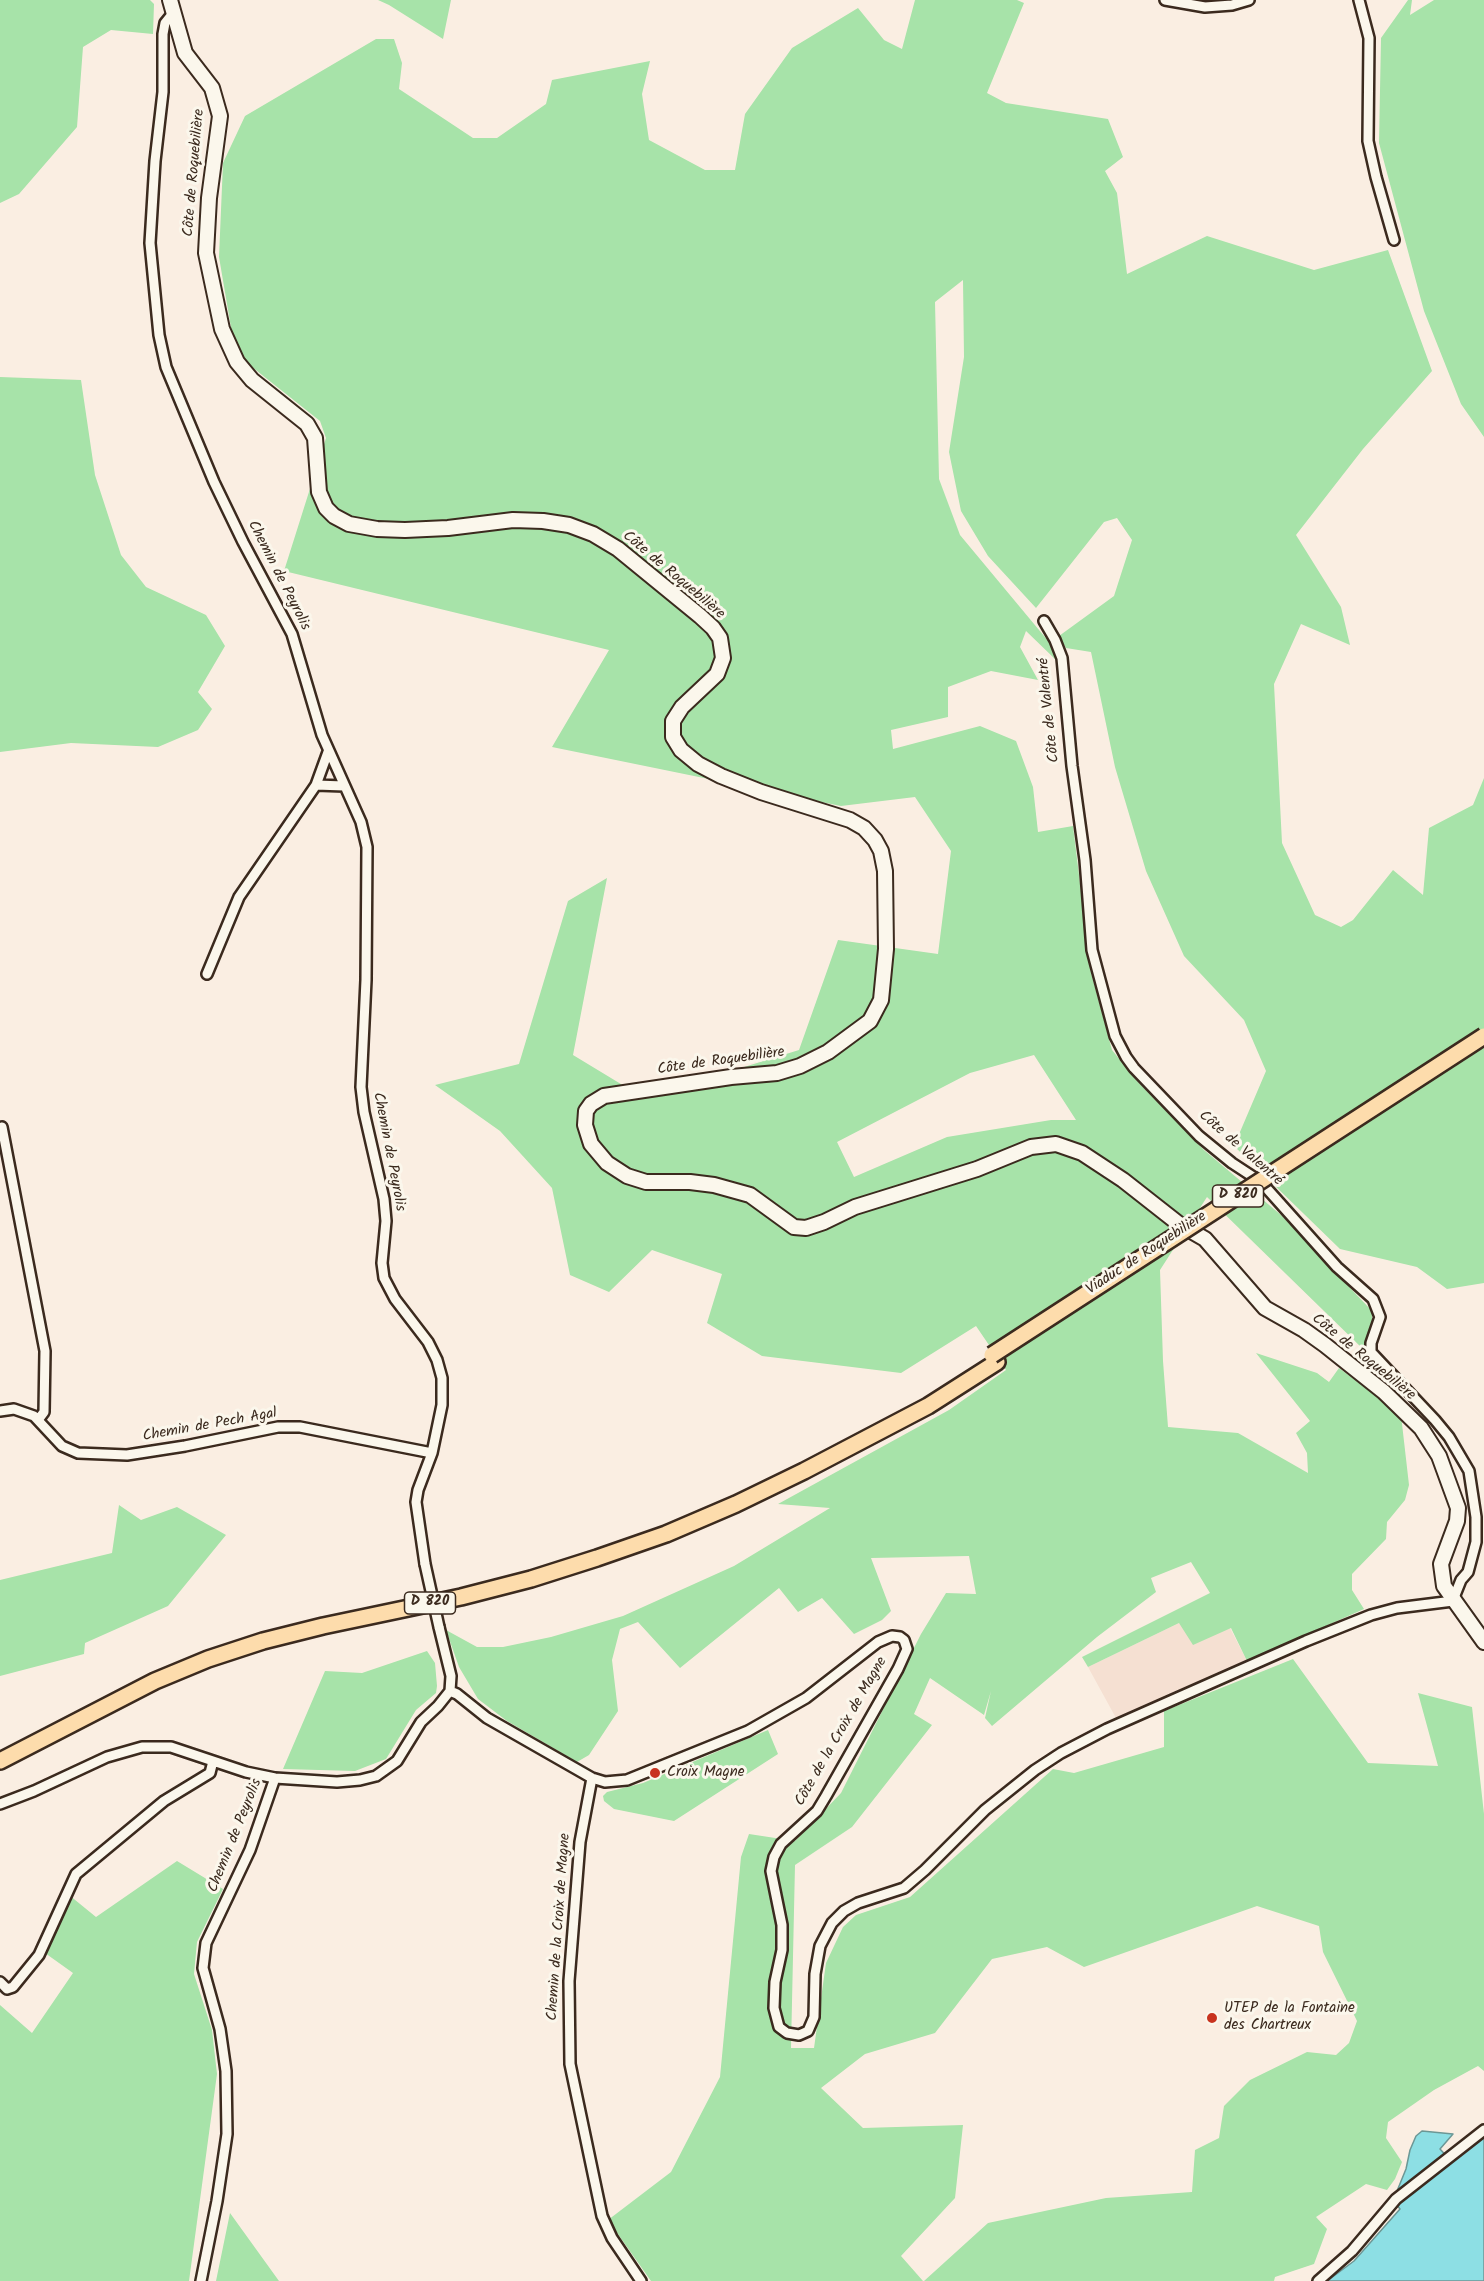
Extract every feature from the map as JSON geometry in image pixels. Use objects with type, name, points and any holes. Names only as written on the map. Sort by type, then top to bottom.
[{"type":"main road","name":"Viaduc de Roquebilière","points":[[995,1359],[1484,1036]]},
{"type":"main road","name":"Viaduc de Roquebilière","points":[[995,1359],[1484,1047]]},
{"type":"main road","name":"D 820","points":[[0,1761],[155,1681],[208,1659],[273,1639],[461,1597],[597,1558],[666,1534],[736,1504],[859,1441],[995,1359]]},
{"type":"street","points":[[1165,0],[1205,7],[1232,5],[1249,0]]},
{"type":"street","points":[[1359,0],[1369,38],[1368,141],[1394,240]]},
{"type":"street","name":"Chemin de Peyrolis","points":[[172,6],[163,34],[164,93],[155,161],[150,243],[159,334],[166,367],[214,482],[243,543],[292,634],[328,752],[361,822],[368,863],[361,1087],[364,1112],[384,1199],[386,1221],[382,1263],[384,1278],[395,1299],[428,1342],[437,1360],[442,1378],[442,1405],[432,1453],[418,1490],[416,1502],[425,1564],[451,1676],[450,1691],[421,1722],[397,1761],[376,1776],[337,1782],[275,1778],[250,1850],[206,1943],[203,1968],[220,2029],[226,2071],[227,2134],[217,2201],[201,2281]]},
{"type":"street","name":"Côte de Roquebilière","points":[[172,6],[185,53],[212,88],[220,116],[209,198],[206,253],[222,329],[237,362],[252,380],[307,424],[315,438],[319,492],[326,508],[334,516],[349,524],[377,529],[448,528],[513,520],[543,521],[568,525],[593,534],[618,549],[700,616],[720,638],[723,658],[717,674],[682,707],[673,721],[673,737],[681,750],[698,764],[721,776],[761,792],[850,820],[864,828],[881,851],[885,872],[886,949],[881,1000],[870,1021],[828,1052],[800,1066],[777,1073],[731,1077],[604,1096],[591,1104],[586,1111],[585,1125],[591,1144],[608,1163],[627,1176],[646,1182],[690,1182],[714,1185],[750,1195],[794,1227],[806,1228],[855,1207],[977,1169],[1031,1147],[1056,1144],[1082,1153],[1123,1180],[1179,1224],[1205,1239],[1265,1308],[1305,1330],[1325,1345],[1384,1392],[1421,1428],[1439,1456],[1458,1508],[1458,1521],[1441,1564],[1444,1586]]},
{"type":"street","name":"Côte de Valentré","points":[[1044,621],[1062,658],[1072,766],[1085,860],[1092,950],[1115,1036],[1134,1068],[1198,1136],[1261,1182],[1337,1266],[1372,1299],[1378,1309],[1380,1317],[1371,1343],[1371,1352],[1435,1420],[1449,1437],[1469,1471],[1476,1517],[1476,1542],[1468,1572],[1461,1580],[1453,1601]]},
{"type":"street","points":[[207,974],[239,897],[316,784],[328,752]]},
{"type":"street","points":[[316,784],[344,786]]},
{"type":"street","points":[[2,1127],[45,1351],[44,1412],[38,1420]]},
{"type":"street","name":"Chemin de Pech Agal","points":[[0,1411],[14,1409],[34,1416],[63,1446],[78,1453],[126,1455],[185,1446],[278,1427],[300,1427],[432,1453]]},
{"type":"street","points":[[1461,1580],[1444,1586],[1484,1642]]},
{"type":"street","name":"Côte de la Croix de Magne","points":[[450,1691],[487,1718],[592,1778],[605,1782],[627,1780],[748,1731],[806,1698],[878,1642],[892,1636],[904,1640],[907,1649],[898,1669],[826,1796],[816,1811],[781,1844],[774,1857],[771,1871],[782,1925],[782,1950],[775,1982],[774,2008],[779,2027],[787,2033],[800,2035],[808,2031],[814,2017],[815,1974],[820,1946],[832,1923],[844,1911],[858,1903],[904,1888],[985,1810],[1035,1770],[1107,1729],[1316,1637],[1371,1615],[1396,1608],[1453,1601]]},
{"type":"street","points":[[0,1804],[107,1757],[142,1747],[171,1748],[275,1778]]},
{"type":"street","points":[[0,1982],[7,1989],[13,1987],[39,1955],[76,1874],[164,1801],[210,1773],[213,1761]]},
{"type":"street","name":"Chemin de la Croix de Magne","points":[[592,1778],[580,1842],[569,1981],[570,2064],[602,2216],[612,2238],[641,2281]]},
{"type":"street","points":[[1318,2281],[1352,2251],[1396,2199],[1484,2130]]},
{"type":"shaded area","points":[[1179,1623],[1230,1628],[1247,1661],[1116,1718],[1088,1667]]},
{"type":"green space","points":[[0,0],[150,0],[154,4],[153,34],[111,30],[83,47],[77,127],[19,194],[0,203]]},
{"type":"green space","points":[[378,0],[451,0],[443,39],[389,5]]},
{"type":"green space","points":[[915,0],[1017,0],[1024,3],[987,93],[1006,103],[1108,119],[1123,157],[1105,171],[1117,193],[1127,274],[1207,236],[1314,270],[1388,250],[1432,371],[1363,449],[1296,535],[1341,607],[1350,645],[1301,624],[1274,684],[1282,843],[1315,915],[1341,927],[1353,920],[1393,870],[1423,895],[1429,828],[1473,805],[1484,778],[1484,1283],[1447,1289],[1417,1267],[1340,1249],[1234,1146],[1266,1071],[1244,1020],[1184,956],[1146,871],[1115,767],[1091,652],[1066,648],[1059,636],[1114,596],[1132,540],[1117,518],[1104,522],[1036,608],[988,556],[961,511],[949,452],[964,357],[963,280],[935,302],[939,479],[960,535],[1054,648],[1056,660],[1026,631],[1020,647],[1038,680],[991,671],[948,687],[948,717],[891,730],[893,749],[980,726],[1016,741],[1033,787],[1038,832],[1073,826],[1091,973],[1112,1050],[1137,1081],[1204,1150],[1281,1215],[1372,1311],[1372,1322],[1363,1349],[1207,1197],[1160,1270],[1168,1427],[1238,1433],[1308,1473],[1307,1453],[1296,1433],[1310,1421],[1256,1353],[1317,1373],[1329,1382],[1339,1368],[1401,1415],[1409,1485],[1405,1500],[1387,1522],[1386,1539],[1352,1574],[1352,1590],[1364,1609],[1247,1661],[1231,1628],[1193,1645],[1179,1623],[1088,1667],[1082,1657],[1210,1593],[1191,1562],[1151,1578],[1156,1592],[1097,1637],[992,1726],[985,1718],[991,1691],[984,1715],[930,1678],[914,1714],[932,1725],[852,1827],[795,1865],[791,2048],[814,2048],[826,1963],[843,1927],[856,1915],[910,1897],[1053,1769],[1074,1773],[1164,1747],[1164,1711],[1293,1659],[1368,1763],[1438,1766],[1418,1693],[1472,1707],[1484,1814],[1484,2071],[1478,2066],[1434,2090],[1388,2122],[1386,2138],[1402,2162],[1395,2179],[1387,2190],[1366,2184],[1316,2217],[1327,2229],[1314,2264],[1275,2277],[1274,2281],[924,2281],[988,2223],[1106,2198],[1192,2192],[1195,2150],[1219,2138],[1224,2106],[1250,2080],[1307,2052],[1336,2055],[1349,2043],[1357,2021],[1323,1952],[1319,1926],[1257,1906],[1084,1967],[1047,1947],[992,1959],[935,2033],[865,2054],[821,2088],[863,2128],[963,2125],[955,2198],[901,2256],[923,2281],[651,2281],[608,2220],[671,2172],[720,2077],[741,1857],[749,1834],[795,1841],[841,1793],[921,1634],[946,1593],[976,1594],[969,1556],[871,1558],[891,1611],[882,1620],[854,1634],[822,1598],[798,1612],[779,1588],[680,1668],[638,1622],[620,1629],[612,1660],[618,1711],[589,1755],[577,1762],[507,1721],[478,1699],[459,1667],[446,1630],[477,1647],[503,1647],[551,1637],[623,1616],[734,1566],[830,1508],[778,1504],[949,1410],[1006,1370],[976,1326],[901,1373],[762,1356],[707,1323],[722,1274],[652,1250],[609,1292],[570,1275],[552,1188],[500,1131],[435,1085],[519,1064],[568,901],[607,878],[573,1055],[644,1098],[799,1050],[838,940],[938,954],[951,851],[915,797],[841,806],[552,747],[609,650],[284,571],[326,438],[320,421],[247,363],[234,345],[219,257],[223,163],[245,116],[376,39],[394,39],[402,63],[399,89],[473,138],[497,138],[546,104],[552,80],[650,61],[642,94],[649,140],[705,170],[735,170],[745,114],[792,48],[858,8],[884,40],[902,49]],"holes":[[[1034,1055],[1076,1120],[1051,1120],[947,1137],[854,1177],[837,1142],[970,1073]]]},
{"type":"green space","points":[[1408,0],[1412,0],[1410,15],[1434,0],[1484,0],[1484,437],[1461,404],[1424,311],[1379,143],[1381,38]]},
{"type":"green space","points":[[0,377],[81,380],[95,475],[121,555],[146,587],[206,615],[225,646],[198,692],[212,709],[198,730],[158,747],[71,743],[0,752]]},
{"type":"green space","points":[[119,1505],[141,1520],[177,1507],[226,1535],[168,1606],[85,1643],[84,1654],[0,1676],[0,1580],[112,1553]]},
{"type":"green space","points":[[427,1651],[435,1663],[436,1693],[416,1710],[386,1759],[355,1771],[283,1769],[325,1671],[362,1673]]},
{"type":"green space","points":[[768,1730],[778,1754],[674,1821],[614,1809],[604,1801],[603,1796],[607,1792],[643,1783]]},
{"type":"green space","points":[[177,1861],[223,1889],[197,1942],[194,1974],[212,2030],[217,2074],[189,2281],[0,2281],[0,2005],[32,2033],[73,1973],[45,1953],[69,1895],[96,1917]]},
{"type":"green space","points":[[230,2213],[279,2281],[216,2281]]},
{"type":"water","points":[[1422,2131],[1453,2134],[1440,2149],[1451,2161],[1484,2136],[1484,2281],[1327,2281],[1354,2261],[1400,2209],[1396,2204],[1397,2191],[1406,2169],[1410,2150],[1416,2136]]},
{"type":"place","name":"Croix Magne","points":[[655,1773]]},
{"type":"place","name":"UTEP de la Fontaine des Chartreux","points":[[1212,2018]]}]
